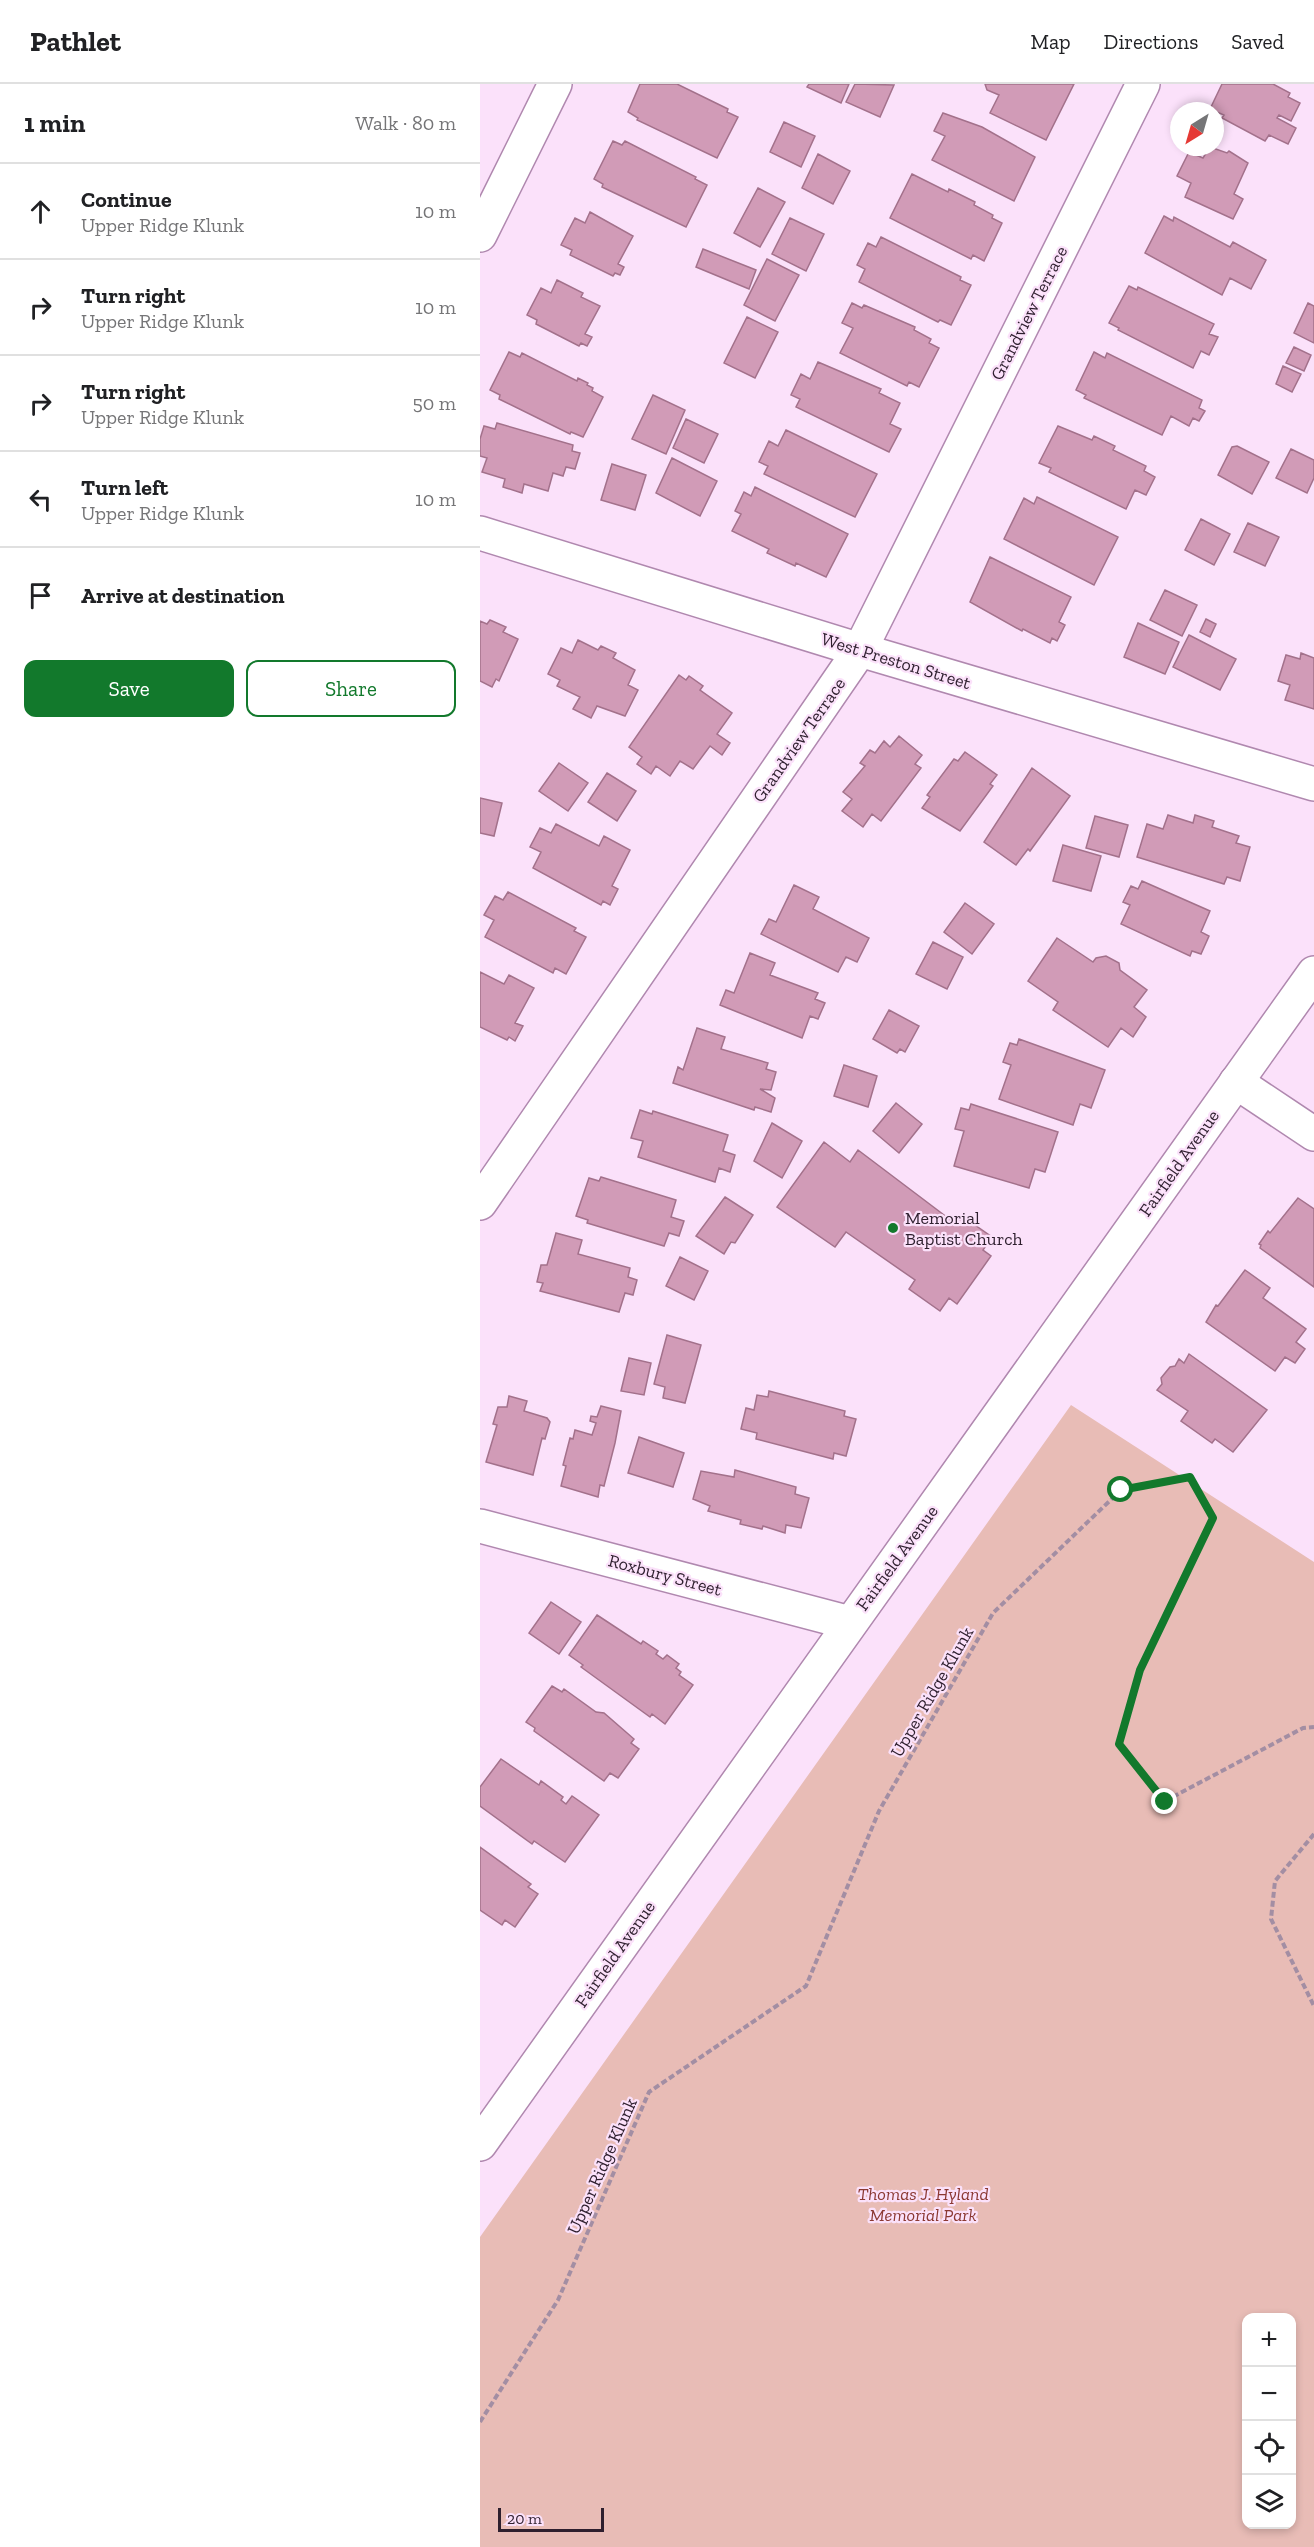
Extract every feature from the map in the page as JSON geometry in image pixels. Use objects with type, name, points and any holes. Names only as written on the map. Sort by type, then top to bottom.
[{"type":"street","points":[[480,235],[555,84]]},
{"type":"street","name":"Grandview Terrace","points":[[480,1203],[860,650],[1143,84]]},
{"type":"street","name":"West Preston Street","points":[[480,533],[860,650],[1314,784]]},
{"type":"street","name":"Fairfield Avenue","points":[[480,2144],[1314,973]]},
{"type":"street","points":[[1236,1082],[1314,1134]]},
{"type":"street","name":"Roxbury Street","points":[[480,1526],[850,1623]]},
{"type":"path","name":"Upper Ridge Klunk","points":[[480,2422],[558,2300],[650,2092],[806,1986],[879,1811],[993,1613],[1121,1490],[1190,1477],[1213,1518],[1140,1670],[1119,1744],[1165,1802],[1303,1728],[1314,1727]]},
{"type":"path","points":[[1314,1834],[1275,1881],[1271,1919],[1314,2006]]},
{"type":"green space","name":"Thomas J. Hyland Memorial Park","points":[[1071,1405],[1314,1562],[1314,2547],[480,2547],[480,2237]]},
{"type":"building","points":[[640,84],[677,84],[728,109],[727,112],[738,117],[717,158],[637,120],[638,118],[628,112]]},
{"type":"building","points":[[809,84],[849,84],[841,103],[807,87]]},
{"type":"building","points":[[855,84],[894,85],[880,117],[846,102]]},
{"type":"building","points":[[985,84],[1074,84],[1046,140],[990,113],[999,95],[987,90]]},
{"type":"building","points":[[1222,84],[1273,84],[1290,93],[1288,97],[1300,103],[1291,121],[1279,115],[1277,118],[1296,128],[1288,144],[1269,135],[1265,141],[1224,119],[1224,102],[1213,102]]},
{"type":"building","points":[[943,113],[982,127],[1035,157],[1014,201],[932,160],[945,136],[934,131]]},
{"type":"building","points":[[784,122],[815,136],[801,167],[770,152]]},
{"type":"building","points":[[613,141],[622,145],[625,141],[696,177],[695,179],[707,185],[686,227],[602,187],[603,184],[594,179]]},
{"type":"building","points":[[1229,151],[1248,163],[1234,194],[1243,199],[1233,219],[1185,197],[1191,183],[1177,176],[1187,156],[1203,158],[1204,156],[1224,156],[1224,152]]},
{"type":"building","points":[[818,154],[850,171],[833,204],[802,188]]},
{"type":"building","points":[[912,174],[948,192],[949,189],[975,202],[974,205],[993,215],[992,218],[1002,223],[984,261],[973,255],[971,259],[890,218]]},
{"type":"building","points":[[758,188],[785,202],[760,247],[734,233]]},
{"type":"building","points":[[590,212],[633,236],[618,264],[624,267],[620,275],[615,273],[613,276],[570,255],[572,250],[561,245],[575,218],[585,223]]},
{"type":"building","points":[[1164,216],[1173,221],[1174,217],[1230,247],[1233,242],[1266,260],[1251,289],[1230,278],[1222,295],[1145,253]]},
{"type":"building","points":[[790,218],[824,234],[806,271],[772,254]]},
{"type":"building","points":[[881,237],[961,277],[960,280],[971,285],[951,325],[940,320],[938,322],[859,282],[865,269],[857,265],[868,243],[876,247]]},
{"type":"building","points":[[703,249],[756,270],[749,289],[696,267]]},
{"type":"building","points":[[767,259],[799,275],[775,321],[744,305]]},
{"type":"building","points":[[557,280],[583,293],[581,297],[600,306],[585,334],[592,337],[587,346],[581,343],[579,346],[536,324],[537,320],[527,315],[541,288],[551,293]]},
{"type":"building","points":[[1129,286],[1137,290],[1138,287],[1214,324],[1209,334],[1218,337],[1209,355],[1201,351],[1193,368],[1118,330],[1119,328],[1109,323]]},
{"type":"building","points":[[852,303],[862,308],[864,305],[915,327],[914,330],[931,339],[929,343],[939,348],[919,387],[909,382],[907,386],[840,353],[853,328],[842,323]]},
{"type":"building","points":[[1308,303],[1314,306],[1314,343],[1294,333]]},
{"type":"building","points":[[747,317],[778,332],[755,378],[724,363]]},
{"type":"building","points":[[1294,347],[1311,355],[1304,371],[1286,363]]},
{"type":"building","points":[[509,352],[520,357],[522,353],[577,381],[578,378],[588,383],[587,385],[593,388],[592,391],[603,397],[583,437],[571,432],[570,434],[499,399],[500,395],[490,390]]},
{"type":"building","points":[[1094,352],[1105,358],[1107,353],[1202,400],[1199,408],[1205,411],[1199,421],[1193,418],[1189,426],[1171,416],[1162,435],[1084,398],[1086,395],[1076,390]]},
{"type":"building","points":[[818,362],[881,389],[879,393],[900,403],[890,424],[901,429],[889,452],[796,407],[800,399],[791,395],[801,374],[810,379]]},
{"type":"building","points":[[1283,366],[1301,374],[1292,392],[1276,384]]},
{"type":"building","points":[[653,395],[685,410],[666,454],[632,439]]},
{"type":"building","points":[[686,419],[718,434],[704,463],[673,448]]},
{"type":"building","points":[[497,423],[573,445],[572,451],[580,453],[575,469],[566,467],[563,476],[553,473],[548,491],[524,484],[522,493],[503,487],[505,479],[482,472],[487,458],[480,456],[480,439],[484,426],[495,429]]},
{"type":"building","points":[[1058,426],[1092,440],[1094,436],[1115,446],[1113,450],[1146,466],[1144,471],[1155,477],[1146,495],[1135,490],[1126,509],[1049,472],[1051,468],[1039,463]]},
{"type":"building","points":[[786,430],[877,474],[855,517],[764,474],[768,466],[759,462],[769,441],[778,446]]},
{"type":"building","points":[[1237,446],[1269,462],[1252,494],[1218,475],[1232,447]]},
{"type":"building","points":[[1291,449],[1314,460],[1314,478],[1307,493],[1276,478]]},
{"type":"building","points":[[672,458],[717,481],[700,516],[656,493]]},
{"type":"building","points":[[612,464],[646,475],[635,510],[601,500]]},
{"type":"building","points":[[755,487],[848,534],[826,577],[767,553],[769,549],[732,531],[741,514],[735,511],[744,492],[751,496]]},
{"type":"building","points":[[1037,497],[1118,537],[1094,585],[1004,539],[1024,498],[1034,504]]},
{"type":"building","points":[[1201,519],[1230,534],[1214,565],[1185,550]]},
{"type":"building","points":[[1248,523],[1279,537],[1265,566],[1234,552]]},
{"type":"building","points":[[990,557],[1071,597],[1059,622],[1065,625],[1057,641],[1052,638],[1050,643],[1023,629],[1022,631],[970,602]]},
{"type":"building","points":[[1165,590],[1197,605],[1182,636],[1150,620]]},
{"type":"building","points":[[1206,619],[1216,624],[1210,637],[1200,632]]},
{"type":"building","points":[[490,620],[506,627],[503,632],[518,639],[499,681],[496,679],[492,687],[480,681],[480,621],[487,624]]},
{"type":"building","points":[[1138,623],[1179,642],[1165,674],[1124,657]]},
{"type":"building","points":[[1189,635],[1236,659],[1220,690],[1173,667]]},
{"type":"building","points":[[578,640],[598,650],[601,646],[616,653],[613,658],[635,670],[628,685],[638,690],[625,716],[597,706],[591,718],[573,709],[580,697],[557,686],[560,680],[548,674],[561,648],[572,653]]},
{"type":"building","points":[[1301,653],[1314,658],[1314,709],[1285,700],[1290,685],[1278,681],[1286,655],[1300,659]]},
{"type":"building","points":[[679,675],[686,680],[689,676],[703,686],[700,690],[732,713],[717,734],[730,743],[722,755],[710,746],[693,769],[680,761],[670,776],[656,766],[651,774],[637,764],[642,757],[629,747]]},
{"type":"building","points":[[899,736],[922,755],[915,764],[921,768],[881,821],[872,814],[863,827],[842,811],[852,799],[843,792],[865,766],[860,763],[870,750],[875,753],[884,741],[890,747]]},
{"type":"building","points":[[965,752],[997,775],[990,784],[993,786],[960,831],[922,808],[930,797],[927,795],[954,759],[958,761]]},
{"type":"building","points":[[559,763],[588,783],[568,811],[539,791]]},
{"type":"building","points":[[1032,768],[1070,796],[1030,851],[1028,849],[1016,865],[984,842]]},
{"type":"building","points":[[607,773],[636,791],[617,821],[588,802]]},
{"type":"building","points":[[480,798],[502,803],[494,836],[480,833]]},
{"type":"building","points":[[1168,815],[1193,823],[1195,815],[1214,821],[1212,827],[1239,836],[1236,843],[1250,847],[1240,881],[1227,877],[1224,884],[1137,857],[1147,824],[1163,829]]},
{"type":"building","points":[[1095,816],[1128,825],[1119,857],[1086,848]]},
{"type":"building","points":[[556,824],[599,846],[604,836],[630,850],[612,886],[618,889],[610,905],[603,901],[601,905],[533,868],[541,852],[530,847],[540,828],[551,833]]},
{"type":"building","points":[[1063,845],[1101,856],[1091,891],[1053,881]]},
{"type":"building","points":[[1142,881],[1210,911],[1201,932],[1209,936],[1201,954],[1192,951],[1190,956],[1121,924],[1130,905],[1123,902],[1131,886],[1138,889]]},
{"type":"building","points":[[794,885],[819,897],[813,909],[869,938],[857,962],[846,957],[838,972],[761,934],[769,919],[776,922]]},
{"type":"building","points":[[508,892],[576,928],[574,931],[586,937],[566,974],[555,968],[553,973],[485,937],[494,920],[484,915],[495,896],[503,900]]},
{"type":"building","points":[[965,903],[994,924],[972,954],[944,932]]},
{"type":"building","points":[[1057,938],[1093,962],[1096,958],[1106,956],[1119,963],[1120,970],[1147,990],[1134,1007],[1146,1017],[1133,1037],[1121,1028],[1108,1047],[1053,1010],[1058,1002],[1028,981]]},
{"type":"building","points":[[933,942],[963,957],[947,989],[916,974]]},
{"type":"building","points":[[750,953],[775,963],[770,975],[818,993],[815,999],[825,1003],[818,1019],[810,1016],[802,1038],[720,1005],[726,990],[734,993]]},
{"type":"building","points":[[480,972],[504,984],[509,975],[534,988],[515,1023],[523,1026],[515,1041],[509,1037],[507,1040],[480,1027]]},
{"type":"building","points":[[889,1010],[919,1026],[905,1052],[900,1049],[897,1053],[873,1039]]},
{"type":"building","points":[[697,1028],[725,1037],[721,1049],[768,1063],[766,1069],[776,1072],[771,1090],[760,1089],[775,1098],[771,1112],[755,1107],[754,1110],[673,1083],[678,1067],[683,1070]]},
{"type":"building","points":[[1019,1039],[1105,1070],[1091,1108],[1080,1104],[1073,1125],[999,1099],[1011,1065],[1003,1062],[1010,1043],[1017,1045]]},
{"type":"building","points":[[844,1065],[877,1076],[868,1107],[834,1096]]},
{"type":"building","points":[[896,1103],[922,1124],[899,1153],[873,1131]]},
{"type":"building","points":[[971,1104],[1058,1132],[1045,1172],[1035,1169],[1029,1188],[954,1166],[964,1131],[955,1129],[961,1108],[969,1110]]},
{"type":"building","points":[[640,1110],[652,1114],[653,1111],[728,1135],[723,1151],[735,1155],[730,1172],[719,1168],[715,1182],[638,1157],[643,1141],[631,1138]]},
{"type":"building","points":[[772,1123],[802,1141],[782,1178],[754,1161]]},
{"type":"building","name":"Memorial Baptist Church","points":[[824,1142],[850,1162],[858,1150],[956,1224],[962,1216],[992,1237],[983,1250],[991,1256],[957,1304],[949,1298],[940,1311],[909,1289],[915,1280],[846,1232],[835,1247],[777,1207]]},
{"type":"building","points":[[601,1177],[676,1200],[671,1217],[684,1221],[679,1236],[669,1233],[664,1246],[587,1223],[588,1220],[576,1216],[589,1178],[599,1181]]},
{"type":"building","points":[[725,1197],[753,1215],[735,1243],[731,1242],[724,1254],[696,1236]]},
{"type":"building","points":[[1298,1198],[1314,1209],[1314,1287],[1260,1248],[1259,1244]]},
{"type":"building","points":[[556,1233],[582,1240],[578,1254],[630,1268],[628,1277],[637,1280],[633,1295],[625,1293],[619,1312],[540,1291],[543,1283],[537,1282],[541,1265],[547,1265]]},
{"type":"building","points":[[680,1257],[708,1271],[694,1300],[666,1286]]},
{"type":"building","points":[[1245,1270],[1270,1288],[1263,1298],[1306,1329],[1296,1342],[1305,1349],[1295,1363],[1285,1357],[1275,1371],[1206,1322],[1216,1305],[1218,1306]]},
{"type":"building","points":[[667,1335],[701,1345],[685,1403],[663,1398],[665,1387],[654,1384]]},
{"type":"building","points":[[1189,1354],[1267,1410],[1233,1452],[1215,1439],[1212,1443],[1181,1421],[1188,1411],[1157,1390],[1162,1384],[1161,1378],[1170,1367],[1175,1366],[1179,1359],[1184,1363]]},
{"type":"building","points":[[629,1358],[651,1363],[644,1395],[621,1391]]},
{"type":"building","points":[[769,1391],[845,1411],[844,1416],[856,1419],[846,1456],[834,1453],[833,1459],[756,1439],[757,1433],[741,1429],[746,1408],[754,1410],[757,1395],[768,1397]]},
{"type":"building","points":[[509,1396],[527,1401],[524,1411],[547,1418],[550,1422],[545,1439],[542,1438],[533,1475],[486,1462],[497,1425],[493,1424],[498,1407],[507,1407]]},
{"type":"building","points":[[601,1406],[621,1411],[604,1486],[600,1485],[598,1497],[561,1486],[566,1466],[563,1465],[570,1438],[573,1439],[575,1430],[592,1435],[596,1423],[590,1421],[591,1416],[597,1417]]},
{"type":"building","points":[[639,1437],[684,1453],[673,1487],[628,1473]]},
{"type":"building","points":[[735,1470],[796,1487],[795,1494],[809,1498],[801,1528],[786,1525],[785,1533],[763,1526],[762,1529],[740,1524],[741,1520],[708,1511],[710,1506],[693,1499],[701,1471],[734,1477]]},
{"type":"building","points":[[551,1602],[581,1622],[559,1654],[529,1633]]},
{"type":"building","points":[[597,1615],[641,1644],[643,1641],[658,1651],[656,1654],[663,1659],[667,1655],[679,1664],[676,1668],[681,1672],[679,1675],[693,1685],[665,1724],[652,1714],[650,1717],[581,1667],[583,1665],[569,1655]]},
{"type":"building","points":[[552,1686],[562,1692],[564,1689],[596,1712],[604,1713],[634,1739],[631,1743],[639,1749],[618,1778],[610,1773],[604,1781],[534,1731],[535,1728],[526,1722]]},
{"type":"building","points":[[501,1759],[539,1785],[541,1781],[563,1797],[561,1800],[566,1804],[572,1796],[599,1815],[565,1862],[534,1841],[532,1844],[480,1806],[480,1787]]},
{"type":"building","points":[[480,1847],[531,1884],[528,1887],[538,1894],[515,1927],[505,1920],[502,1925],[480,1910]]},
{"type":"place","name":"Memorial Baptist Church","points":[[893,1228]]},
{"type":"route","points":[[1121,1490],[1190,1477],[1213,1518],[1140,1670],[1119,1744],[1165,1802]]}]
